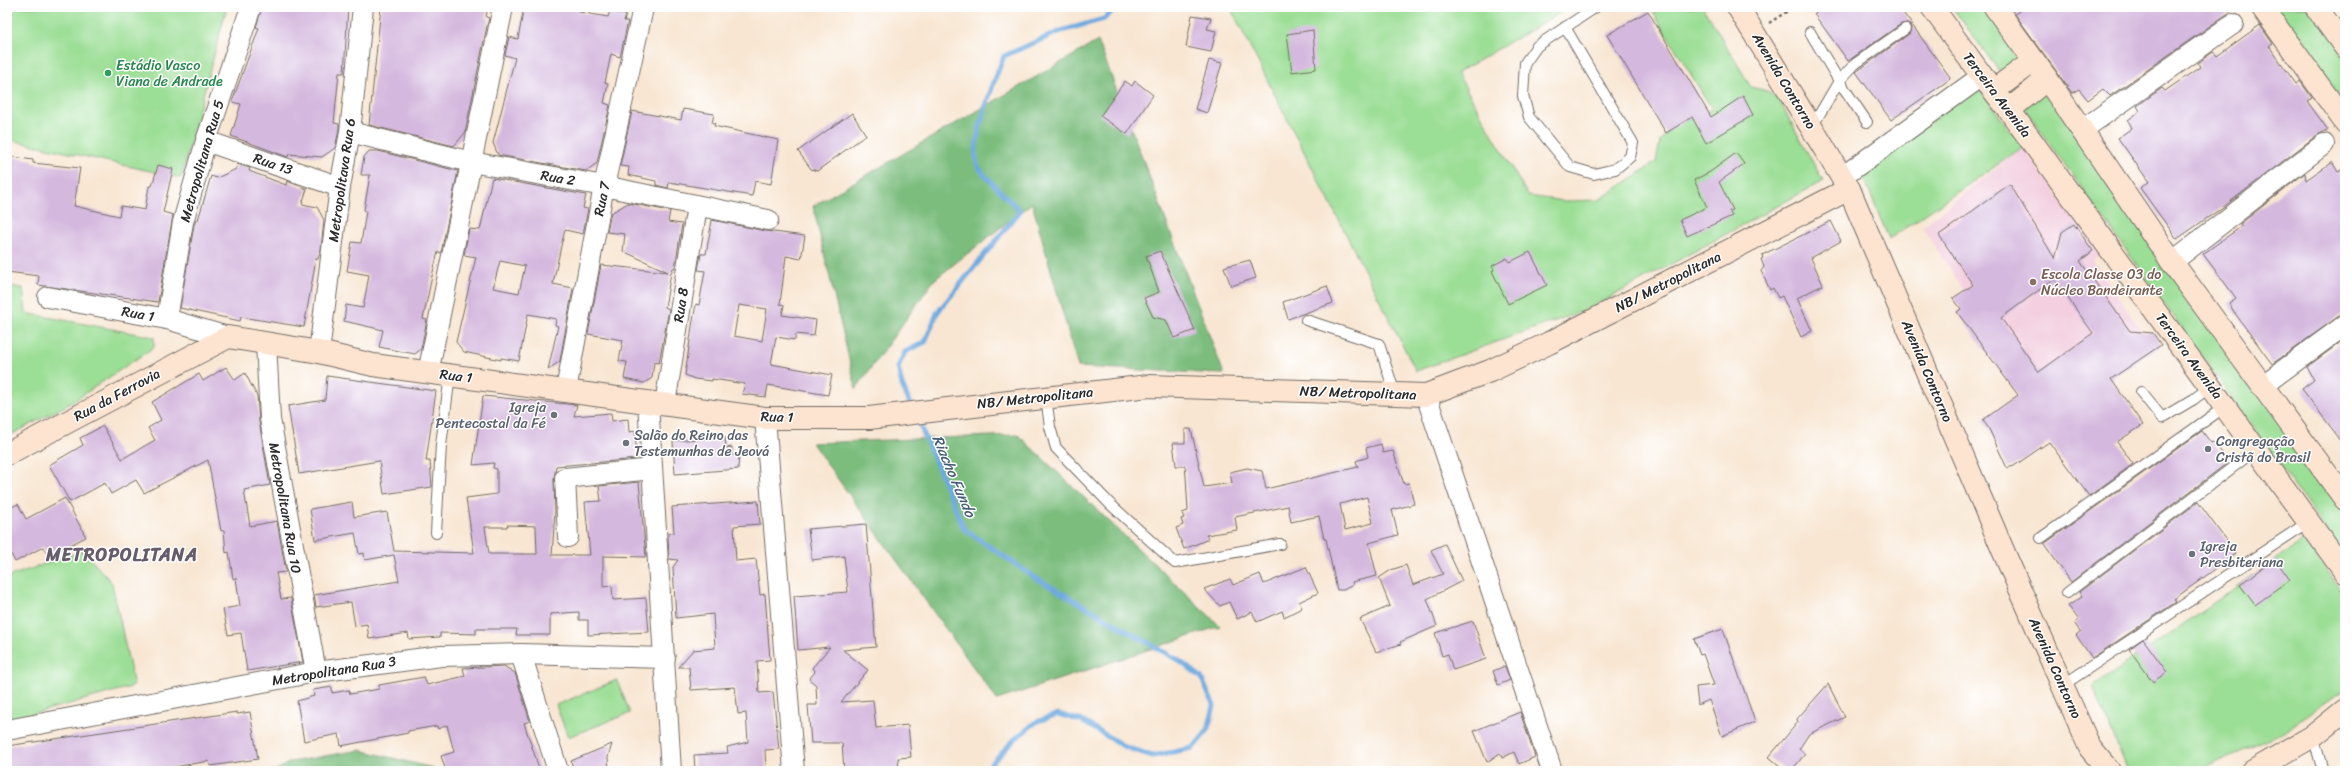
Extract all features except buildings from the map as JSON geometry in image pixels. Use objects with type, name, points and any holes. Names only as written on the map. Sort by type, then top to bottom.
[{"type":"street","name":"Metropolitana Rua 5","points":[[167,319],[183,222],[206,141],[250,7]]},
{"type":"street","name":"Metropolitava Rua 6","points":[[319,352],[340,187],[350,132],[363,7]]},
{"type":"street","points":[[428,373],[503,7]]},
{"type":"street","name":"Avenida Contorno","points":[[1738,7],[1845,183],[2090,748],[2109,771]]},
{"type":"street","name":"Terceira Avenida","points":[[1932,7],[2226,406],[2310,521],[2345,572]]},
{"type":"street","points":[[1995,7],[2047,79],[2172,262],[2345,499]]},
{"type":"street","points":[[2262,7],[2345,122]]},
{"type":"street","points":[[2316,7],[2345,47]]},
{"type":"street","name":"Rua 7","points":[[566,390],[604,186],[643,8]]},
{"type":"street","points":[[2082,130],[2233,24]]},
{"type":"street","points":[[1845,183],[1988,83],[2034,61]]},
{"type":"street","points":[[2009,110],[2047,79]]},
{"type":"street","name":"Rua 2","points":[[350,132],[471,162],[604,186],[768,220]]},
{"type":"street","name":"Rua 13","points":[[206,141],[340,187]]},
{"type":"street","points":[[2172,262],[2324,144]]},
{"type":"street","name":"NB/ Metropolitana","points":[[869,418],[968,405],[1149,386],[1426,395],[1490,371],[1550,343],[1845,183]]},
{"type":"street","name":"Rua 8","points":[[671,771],[652,469],[656,403],[697,206]]},
{"type":"street","name":"Rua 1","points":[[48,297],[167,319],[228,337],[319,352],[373,365],[765,418],[869,418]]},
{"type":"street","points":[[2263,385],[2345,325]]},
{"type":"street","name":"Rua da Ferrovia","points":[[7,454],[228,337]]},
{"type":"street","name":"Metropolitana Rua 10","points":[[266,343],[270,419],[283,504],[316,672]]},
{"type":"street","points":[[1426,395],[1552,771]]},
{"type":"street","points":[[765,418],[794,771]]},
{"type":"street","points":[[568,537],[565,478],[652,469]]},
{"type":"street","points":[[521,654],[558,771]]},
{"type":"street","name":"Metropolitana Rua 3","points":[[7,730],[316,672],[441,656],[521,654],[665,658]]},
{"type":"street","points":[[2253,771],[2313,736],[2345,710]]},
{"type":"street","name":"Avenida Contorno","points":[[2090,748],[2092,771]]},
{"type":"lane","points":[[1565,27],[1633,143],[1630,158],[1615,169],[1594,174],[1570,167],[1529,118],[1523,96],[1525,63],[1537,46],[1565,27],[1596,7]]},
{"type":"lane","points":[[1812,127],[1839,81],[1855,64],[1905,29]]},
{"type":"lane","points":[[1810,32],[1839,81],[1867,122]]},
{"type":"lane","points":[[1306,320],[1380,344],[1395,394]]},
{"type":"lane","points":[[436,533],[441,445],[450,375]]},
{"type":"lane","points":[[2141,392],[2162,418],[2194,399],[2211,386]]},
{"type":"lane","points":[[1046,397],[1050,427],[1056,448],[1110,504],[1175,563],[1280,544]]},
{"type":"lane","points":[[2041,538],[2226,406]]},
{"type":"lane","points":[[2067,593],[2257,449]]},
{"type":"lane","points":[[2063,685],[2310,521]]},
{"type":"lane","points":[[2313,736],[2323,771]]},
{"type":"path","points":[[1754,32],[1794,7]]},
{"type":"shaded area","name":"Escola Classe 03 do Núcleo Bandeirante","points":[[2023,147],[2101,254],[2093,260],[2148,340],[2042,428],[1972,303],[1922,227]]},
{"type":"green space","name":"Estádio Vasco Viana de Andrade","points":[[7,7],[227,7],[181,178],[7,139]]},
{"type":"green space","points":[[1238,7],[1570,7],[1457,73],[1528,196],[1564,201],[1599,200],[1656,162],[1660,141],[1672,127],[1712,109],[1650,7],[1703,7],[1751,87],[1767,91],[1779,100],[1823,181],[1591,308],[1416,371],[1232,11]]},
{"type":"green space","points":[[1952,7],[1992,7],[2030,58],[2004,78]]},
{"type":"green space","points":[[2275,7],[2311,7],[2345,53],[2345,104]]},
{"type":"green space","points":[[1098,41],[1224,374],[1078,367],[1032,203],[934,280],[856,389],[813,206]]},
{"type":"green space","points":[[2053,86],[2345,495],[2345,556],[2023,106]]},
{"type":"green space","points":[[1978,87],[2023,147],[1889,239],[1861,172]]},
{"type":"green space","points":[[7,286],[23,288],[26,313],[154,337],[154,347],[71,403],[7,437]]},
{"type":"green space","points":[[1018,435],[1220,626],[997,700],[812,443]]},
{"type":"green space","points":[[2304,540],[2345,596],[2345,689],[2279,735],[2197,771],[2128,771],[2093,687]]},
{"type":"green space","points":[[83,551],[112,583],[134,686],[7,721],[7,577]]},
{"type":"green space","points":[[617,680],[630,713],[568,737],[556,705]]},
{"type":"green space","points":[[360,750],[433,768],[435,771],[275,771],[290,762]]},
{"type":"waterway","name":"Riacho Fundo","points":[[912,408],[902,385],[898,367],[905,352],[925,342],[937,313],[1020,211],[981,170],[978,166],[976,157],[977,144],[984,111],[1004,56],[1061,31],[1104,19],[1117,7]]},
{"type":"waterway","name":"Riacho Fundo","points":[[917,418],[964,529],[1034,577],[1178,660],[1201,677],[1214,706],[1208,730],[1193,748],[1153,756],[1125,747],[1082,721],[1058,714],[1036,722],[1015,739],[991,764],[989,771]]},
{"type":"place","name":"Estádio Vasco Viana de Andrade","points":[[108,73]]},
{"type":"place","name":"Escola Classe 03 do Núcleo Bandeirante","points":[[2033,282]]},
{"type":"place","name":"Igreja Pentecostal da Fé","points":[[554,415]]},
{"type":"place","name":"Salão do Reino das Testemunhas de Jeová","points":[[626,443]]},
{"type":"place","name":"Congregação Cristã do Brasil","points":[[2208,449]]},
{"type":"place","name":"Igreja Presbiteriana","points":[[2192,554]]},
{"type":"district","name":"METROPOLITANA","points":[[122,555]]}]
